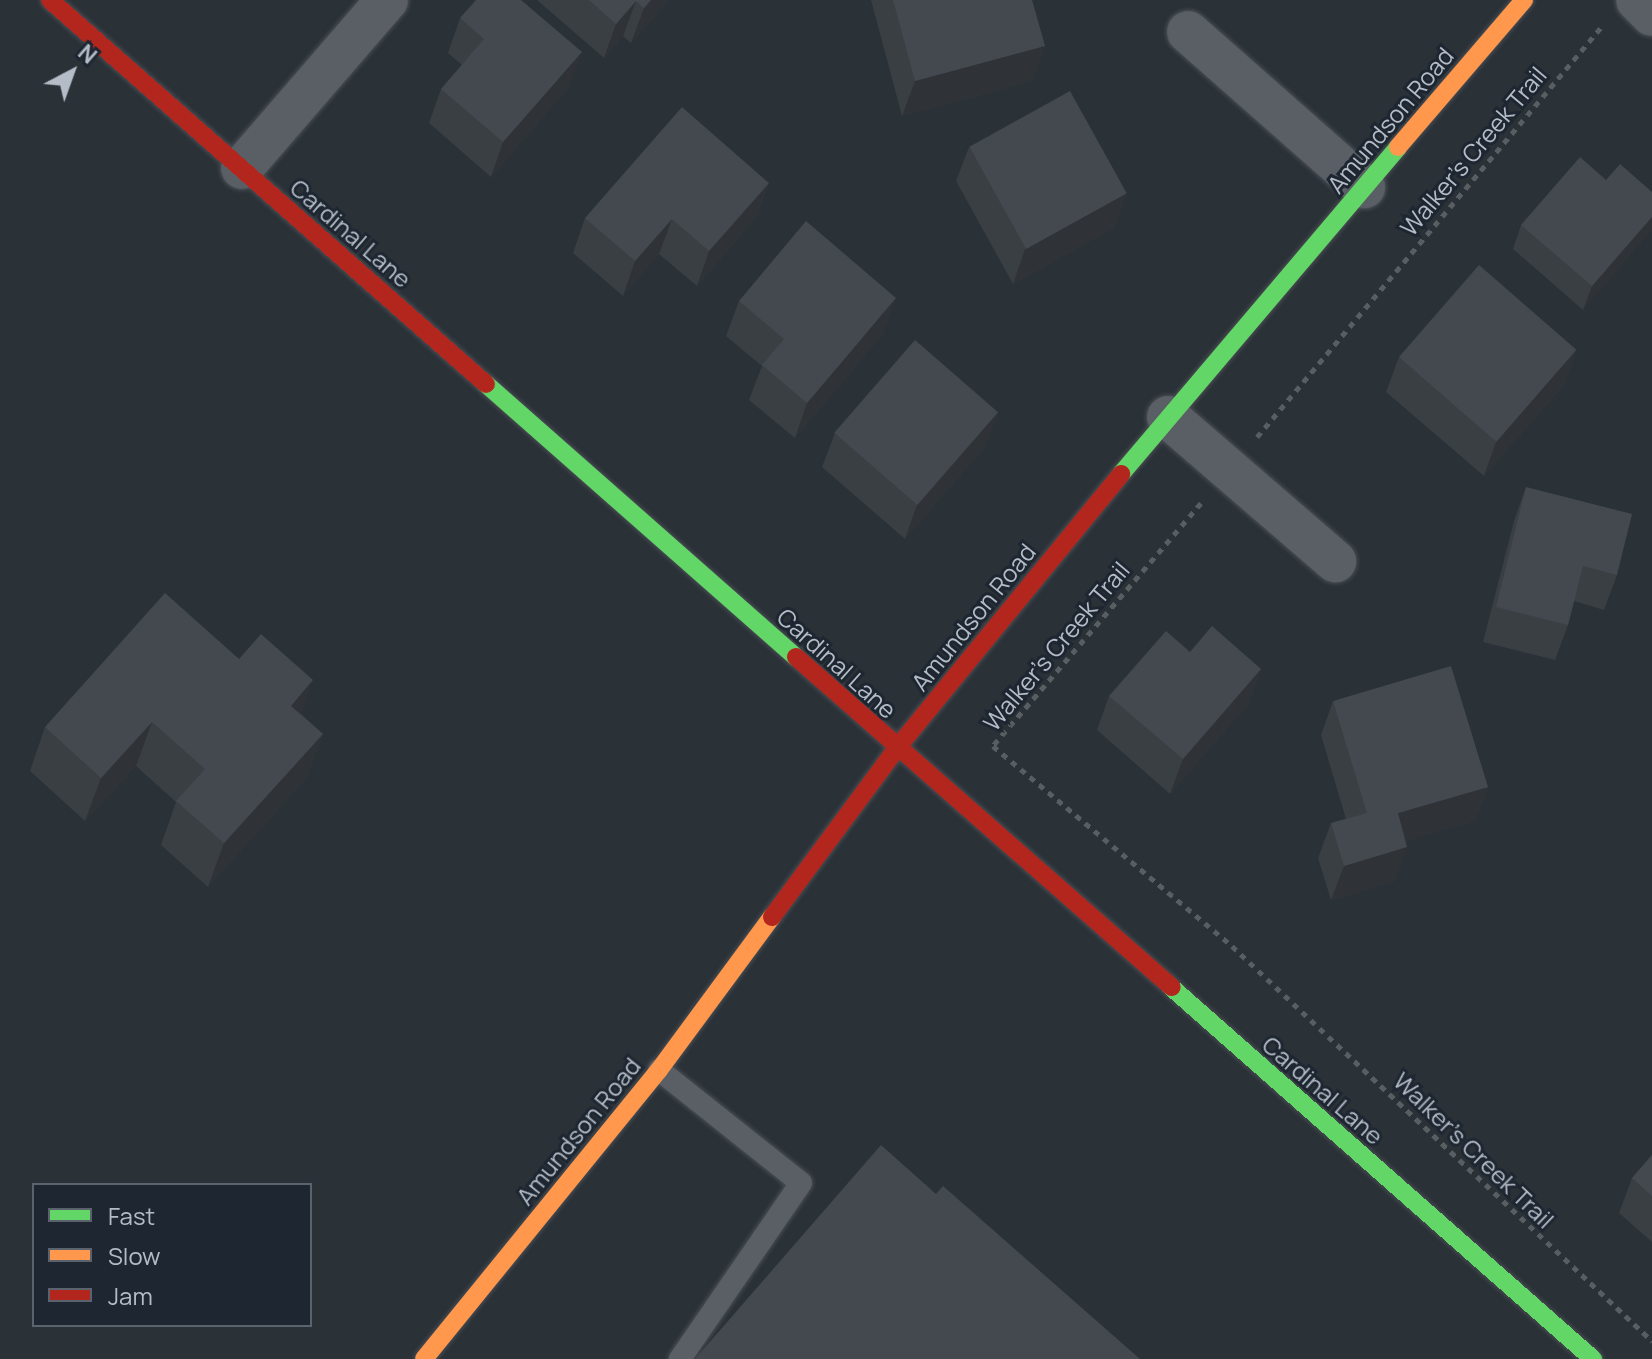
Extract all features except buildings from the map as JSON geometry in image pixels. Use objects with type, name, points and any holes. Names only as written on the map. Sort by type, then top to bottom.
[{"type":"street","name":"Cardinal Lane","points":[[50,0],[1593,1359]]},
{"type":"street","points":[[242,168],[387,0]]},
{"type":"street","name":"Amundson Road","points":[[424,1359],[659,1070],[897,748],[1168,417],[1524,0]]},
{"type":"street","points":[[1188,32],[1364,187]]},
{"type":"street","points":[[1168,417],[1335,561]]},
{"type":"lane","points":[[659,1070],[801,1183],[680,1359]]},
{"type":"path","name":"Walker's Creek Trail","points":[[1634,9],[1229,470],[993,746],[1232,946],[1652,1341]]},
{"type":"traffic: fast","points":[[1121,474],[1398,147]]},
{"type":"traffic: fast","points":[[486,384],[796,657]]},
{"type":"traffic: fast","points":[[1171,987],[1593,1359]]},
{"type":"traffic: slow","points":[[1398,147],[1524,0]]},
{"type":"traffic: slow","points":[[424,1359],[659,1070],[772,917]]},
{"type":"traffic: jam","points":[[50,0],[486,384]]},
{"type":"traffic: jam","points":[[772,917],[897,748],[1121,474]]},
{"type":"traffic: jam","points":[[796,657],[1171,987]]}]
